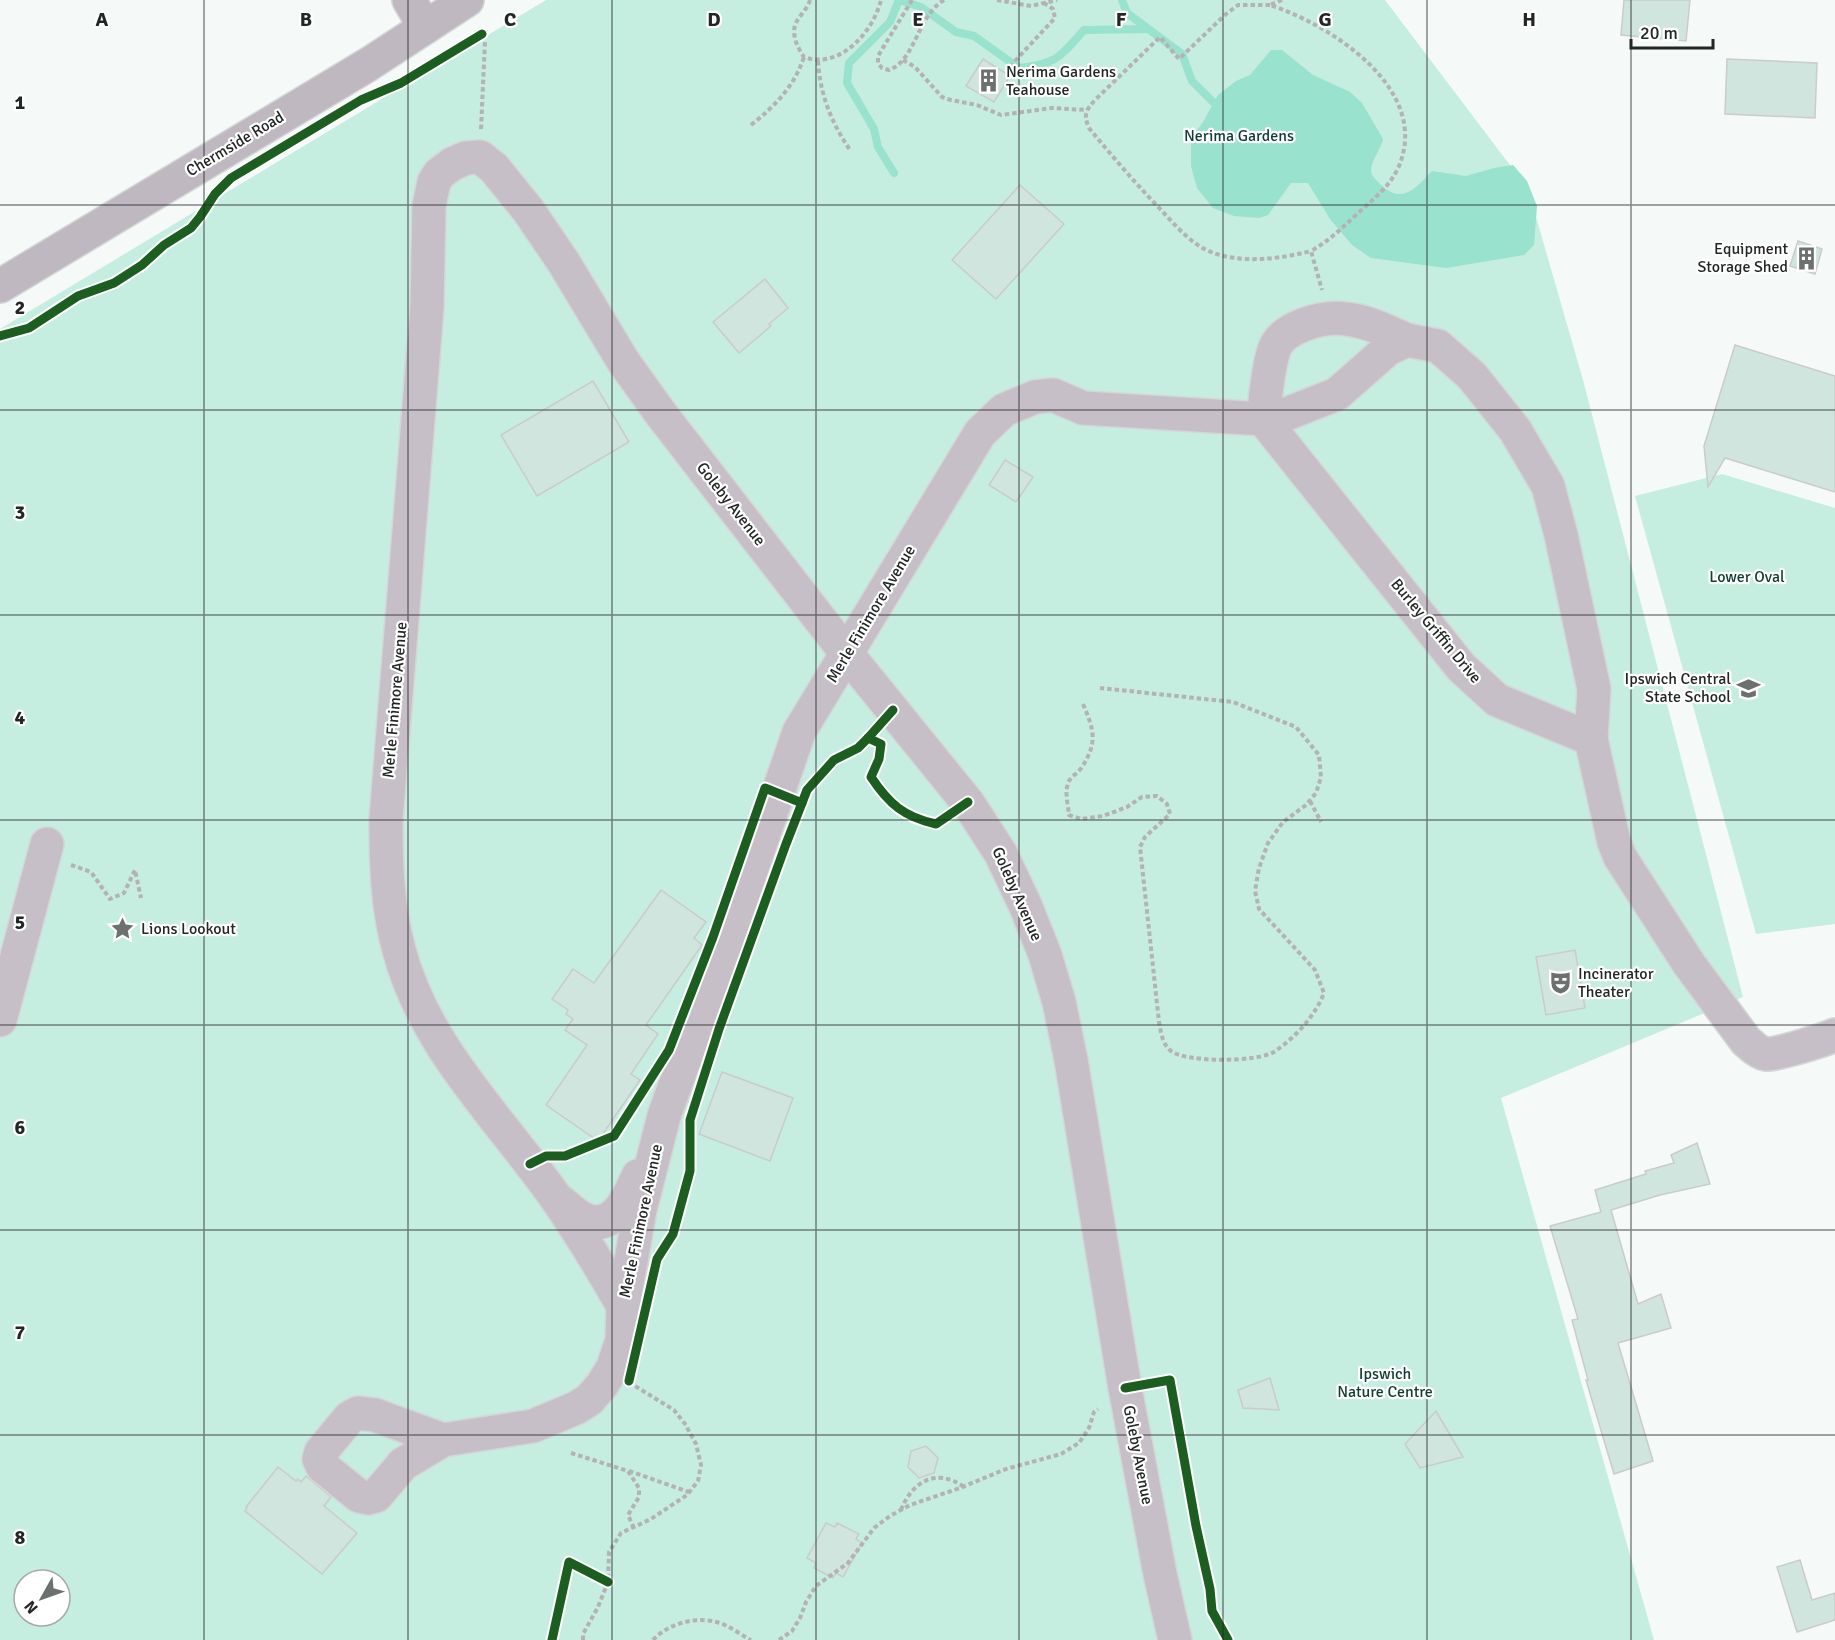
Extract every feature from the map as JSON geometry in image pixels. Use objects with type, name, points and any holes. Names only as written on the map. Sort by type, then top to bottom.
[{"type":"main road","name":"Chermside Road","points":[[0,285],[369,64],[417,13],[468,0]]},
{"type":"lane","name":"Goleby Avenue","points":[[466,161],[494,168],[528,210],[564,263],[623,361],[660,414],[847,654],[968,803],[1001,854],[1045,955],[1059,1002],[1071,1060],[1125,1388],[1160,1574],[1175,1640]]},
{"type":"lane","name":"Merle Finimore Avenue","points":[[466,161],[439,174],[434,182],[429,206],[427,308],[386,819],[387,878],[391,916],[399,951],[412,989],[430,1027],[455,1067],[555,1197],[623,1306]]},
{"type":"lane","points":[[1263,418],[1274,348],[1290,330],[1310,323],[1346,319],[1374,326],[1407,340],[1438,346],[1472,376],[1515,430],[1548,486],[1594,689],[1591,739],[1614,842],[1620,857],[1689,964],[1746,1041],[1758,1051],[1767,1054],[1822,1041],[1835,1035]]},
{"type":"lane","name":"Merle Finimore Avenue","points":[[555,1197],[590,1222],[598,1222],[611,1217],[626,1201],[664,1116],[712,985],[799,732],[980,433],[1004,410],[1035,397],[1053,395],[1083,408],[1263,418],[1306,408],[1337,394],[1388,349],[1407,340]]},
{"type":"lane","name":"Burley Griffin Drive","points":[[1263,418],[1461,666],[1497,700],[1591,739]]},
{"type":"lane","points":[[0,1020],[46,850]]},
{"type":"lane","name":"Merle Finimore Avenue","points":[[623,1306],[640,1210],[664,1116]]},
{"type":"lane","points":[[443,1440],[533,1426],[576,1408],[594,1394],[613,1367],[622,1340],[623,1306]]},
{"type":"path","points":[[810,0],[795,24],[794,38],[804,57],[818,61],[831,58],[852,45],[869,28],[881,0]]},
{"type":"path","points":[[912,0],[878,56],[878,63],[882,68],[889,70],[903,60],[923,22],[942,1]]},
{"type":"path","points":[[997,0],[1031,6],[1057,0]]},
{"type":"path","points":[[1282,0],[1270,4],[1238,5],[1179,59],[1160,37],[1086,110],[1084,118],[1089,128],[1135,182],[1175,225],[1201,247],[1224,255],[1264,258],[1292,256],[1311,251]]},
{"type":"path","points":[[1008,72],[1015,61],[1055,18],[1053,9],[1044,3]]},
{"type":"path","points":[[1270,4],[1317,25],[1354,51],[1372,67],[1395,97],[1403,114],[1405,130],[1400,164],[1386,188],[1357,214]]},
{"type":"path","points":[[466,161],[485,41],[482,34],[472,40]]},
{"type":"path","points":[[751,125],[772,108],[787,91],[804,57]]},
{"type":"path","points":[[903,60],[915,67],[942,97],[978,105],[1001,115],[1052,108],[1086,110]]},
{"type":"path","points":[[818,61],[824,98],[835,126],[850,150]]},
{"type":"path","points":[[1083,704],[1092,727],[1094,745],[1082,769],[1070,781],[1066,797],[1069,815],[1081,819],[1103,816],[1127,807],[1142,797],[1157,796],[1167,804],[1170,814],[1145,837],[1140,847],[1163,1041],[1169,1050],[1186,1058],[1218,1060],[1272,1053],[1310,1018],[1324,993],[1315,970],[1259,909],[1255,891],[1259,868],[1269,843],[1284,822],[1310,801],[1316,793],[1321,777],[1319,755],[1296,727],[1233,702],[1100,688]]},
{"type":"path","points":[[1310,801],[1321,822]]},
{"type":"path","points":[[46,850],[91,872],[110,899],[124,893],[135,870],[141,898]]},
{"type":"path","points":[[583,1640],[583,1634],[598,1607],[608,1582],[609,1552],[621,1533],[651,1519],[689,1492],[698,1481],[700,1465],[696,1444],[686,1424],[674,1410],[639,1389],[613,1367]]},
{"type":"path","points":[[779,1640],[792,1631],[816,1586],[848,1563],[874,1528],[901,1510],[1006,1469],[1061,1454],[1079,1443],[1089,1428],[1094,1412],[1103,1405],[1102,1396],[1125,1388]]},
{"type":"path","points":[[571,1453],[689,1492]]},
{"type":"path","points":[[628,1471],[639,1488],[639,1497],[628,1515],[633,1527]]},
{"type":"path","points":[[901,1510],[907,1496],[917,1485],[928,1479],[955,1480],[964,1487]]},
{"type":"path","points":[[598,1577],[608,1582]]},
{"type":"path","points":[[653,1640],[672,1626],[688,1621],[705,1620],[725,1625],[752,1640]]},
{"type":"green space","points":[[546,0],[1385,0],[1528,189],[1583,380],[1743,997],[1501,1098],[1654,1640],[0,1640],[0,329]]},
{"type":"green space","name":"Lower Oval","points":[[1722,474],[1835,508],[1835,924],[1756,934],[1635,496]]},
{"type":"shaded area","points":[[1271,50],[1282,50],[1313,75],[1350,92],[1362,103],[1383,139],[1371,166],[1371,172],[1373,177],[1389,191],[1396,194],[1409,192],[1432,171],[1466,176],[1513,165],[1527,181],[1537,206],[1534,245],[1524,255],[1446,268],[1371,258],[1352,245],[1330,219],[1308,183],[1291,183],[1268,215],[1259,218],[1234,216],[1213,208],[1197,188],[1191,166],[1191,139],[1218,95],[1236,81],[1250,75]]},
{"type":"building","points":[[1624,0],[1690,0],[1686,41],[1621,35]]},
{"type":"building","name":"Nerima Gardens Teahouse","points":[[983,59],[1010,76],[994,102],[966,86]]},
{"type":"building","points":[[1727,59],[1817,63],[1815,118],[1725,114]]},
{"type":"building","points":[[1020,185],[1064,224],[996,299],[952,260]]},
{"type":"building","name":"Equipment Storage Shed","points":[[1798,241],[1822,249],[1815,274],[1790,266]]},
{"type":"building","points":[[765,279],[788,308],[739,353],[713,322]]},
{"type":"building","points":[[1735,345],[1835,376],[1835,492],[1725,458],[1708,487],[1704,446]]},
{"type":"building","points":[[593,381],[629,442],[537,496],[501,435]]},
{"type":"building","points":[[1005,460],[1033,477],[1016,502],[989,485]]},
{"type":"building","points":[[661,890],[706,922],[694,938],[702,945],[646,1025],[658,1034],[631,1074],[640,1080],[598,1141],[546,1105],[587,1045],[565,1030],[573,1019],[566,1014],[568,1010],[552,999],[573,969],[594,983]]},
{"type":"building","name":"Incinerator Theater","points":[[1575,950],[1585,1008],[1546,1015],[1536,957]]},
{"type":"building","points":[[722,1072],[793,1098],[770,1161],[699,1134]]},
{"type":"building","points":[[1697,1143],[1710,1184],[1660,1195],[1611,1210],[1638,1304],[1661,1294],[1671,1328],[1618,1343],[1653,1461],[1614,1474],[1586,1380],[1588,1380],[1572,1320],[1578,1319],[1550,1226],[1601,1212],[1595,1190],[1646,1174],[1645,1171],[1674,1163],[1671,1155]]},
{"type":"building","points":[[1270,1378],[1279,1410],[1243,1408],[1238,1390]]},
{"type":"building","points":[[1436,1411],[1463,1457],[1420,1468],[1405,1444]]},
{"type":"building","points":[[926,1446],[938,1458],[934,1473],[919,1478],[908,1467],[911,1451]]},
{"type":"building","points":[[278,1467],[296,1481],[298,1479],[301,1482],[306,1476],[331,1497],[324,1506],[357,1533],[322,1574],[245,1511]]},
{"type":"building","points":[[826,1523],[835,1527],[837,1523],[859,1534],[856,1539],[862,1543],[843,1577],[836,1573],[833,1578],[814,1568],[816,1563],[807,1558]]},
{"type":"building","points":[[1800,1560],[1812,1600],[1835,1593],[1835,1620],[1797,1632],[1777,1567]]},
{"type":"waterway","points":[[899,0],[921,7],[956,32],[974,36],[1019,68],[1042,64],[1057,58],[1084,30],[1147,29]]},
{"type":"waterway","points":[[894,173],[878,147],[874,129],[847,83],[849,63],[890,22],[899,0]]},
{"type":"waterway","points":[[1122,0],[1127,13],[1182,54],[1192,81],[1214,103]]},
{"type":"cycle path","points":[[0,336],[29,328],[78,296],[114,283],[142,265],[164,245],[191,228],[215,194],[231,178],[361,100],[401,83],[482,34]]},
{"type":"cycle path","points":[[893,710],[868,738],[881,744],[879,759],[871,777],[884,795],[906,813],[936,824],[968,802]]},
{"type":"cycle path","points":[[629,1381],[657,1259],[673,1234],[690,1171],[690,1120],[719,1029],[786,844],[807,790],[834,760],[858,748],[868,738]]},
{"type":"cycle path","points":[[530,1164],[546,1156],[565,1156],[614,1136],[669,1050],[713,937],[765,788],[802,803]]},
{"type":"cycle path","points":[[1125,1388],[1170,1380],[1196,1526],[1210,1589],[1212,1611],[1228,1640]]},
{"type":"cycle path","points":[[552,1640],[569,1562],[608,1582]]},
{"type":"place","name":"Nerima Gardens Teahouse","points":[[988,81]]},
{"type":"place","name":"Equipment Storage Shed","points":[[1806,258]]},
{"type":"place","name":"Ipswich Central State School","points":[[1749,688]]},
{"type":"place","name":"Lions Lookout","points":[[123,929]]},
{"type":"place","name":"Incinerator Theater","points":[[1560,983]]},
{"type":"park label","name":"Nerima Gardens","points":[[1239,136]]},
{"type":"park label","name":"Ipswich Nature Centre","points":[[1385,1383]]}]
